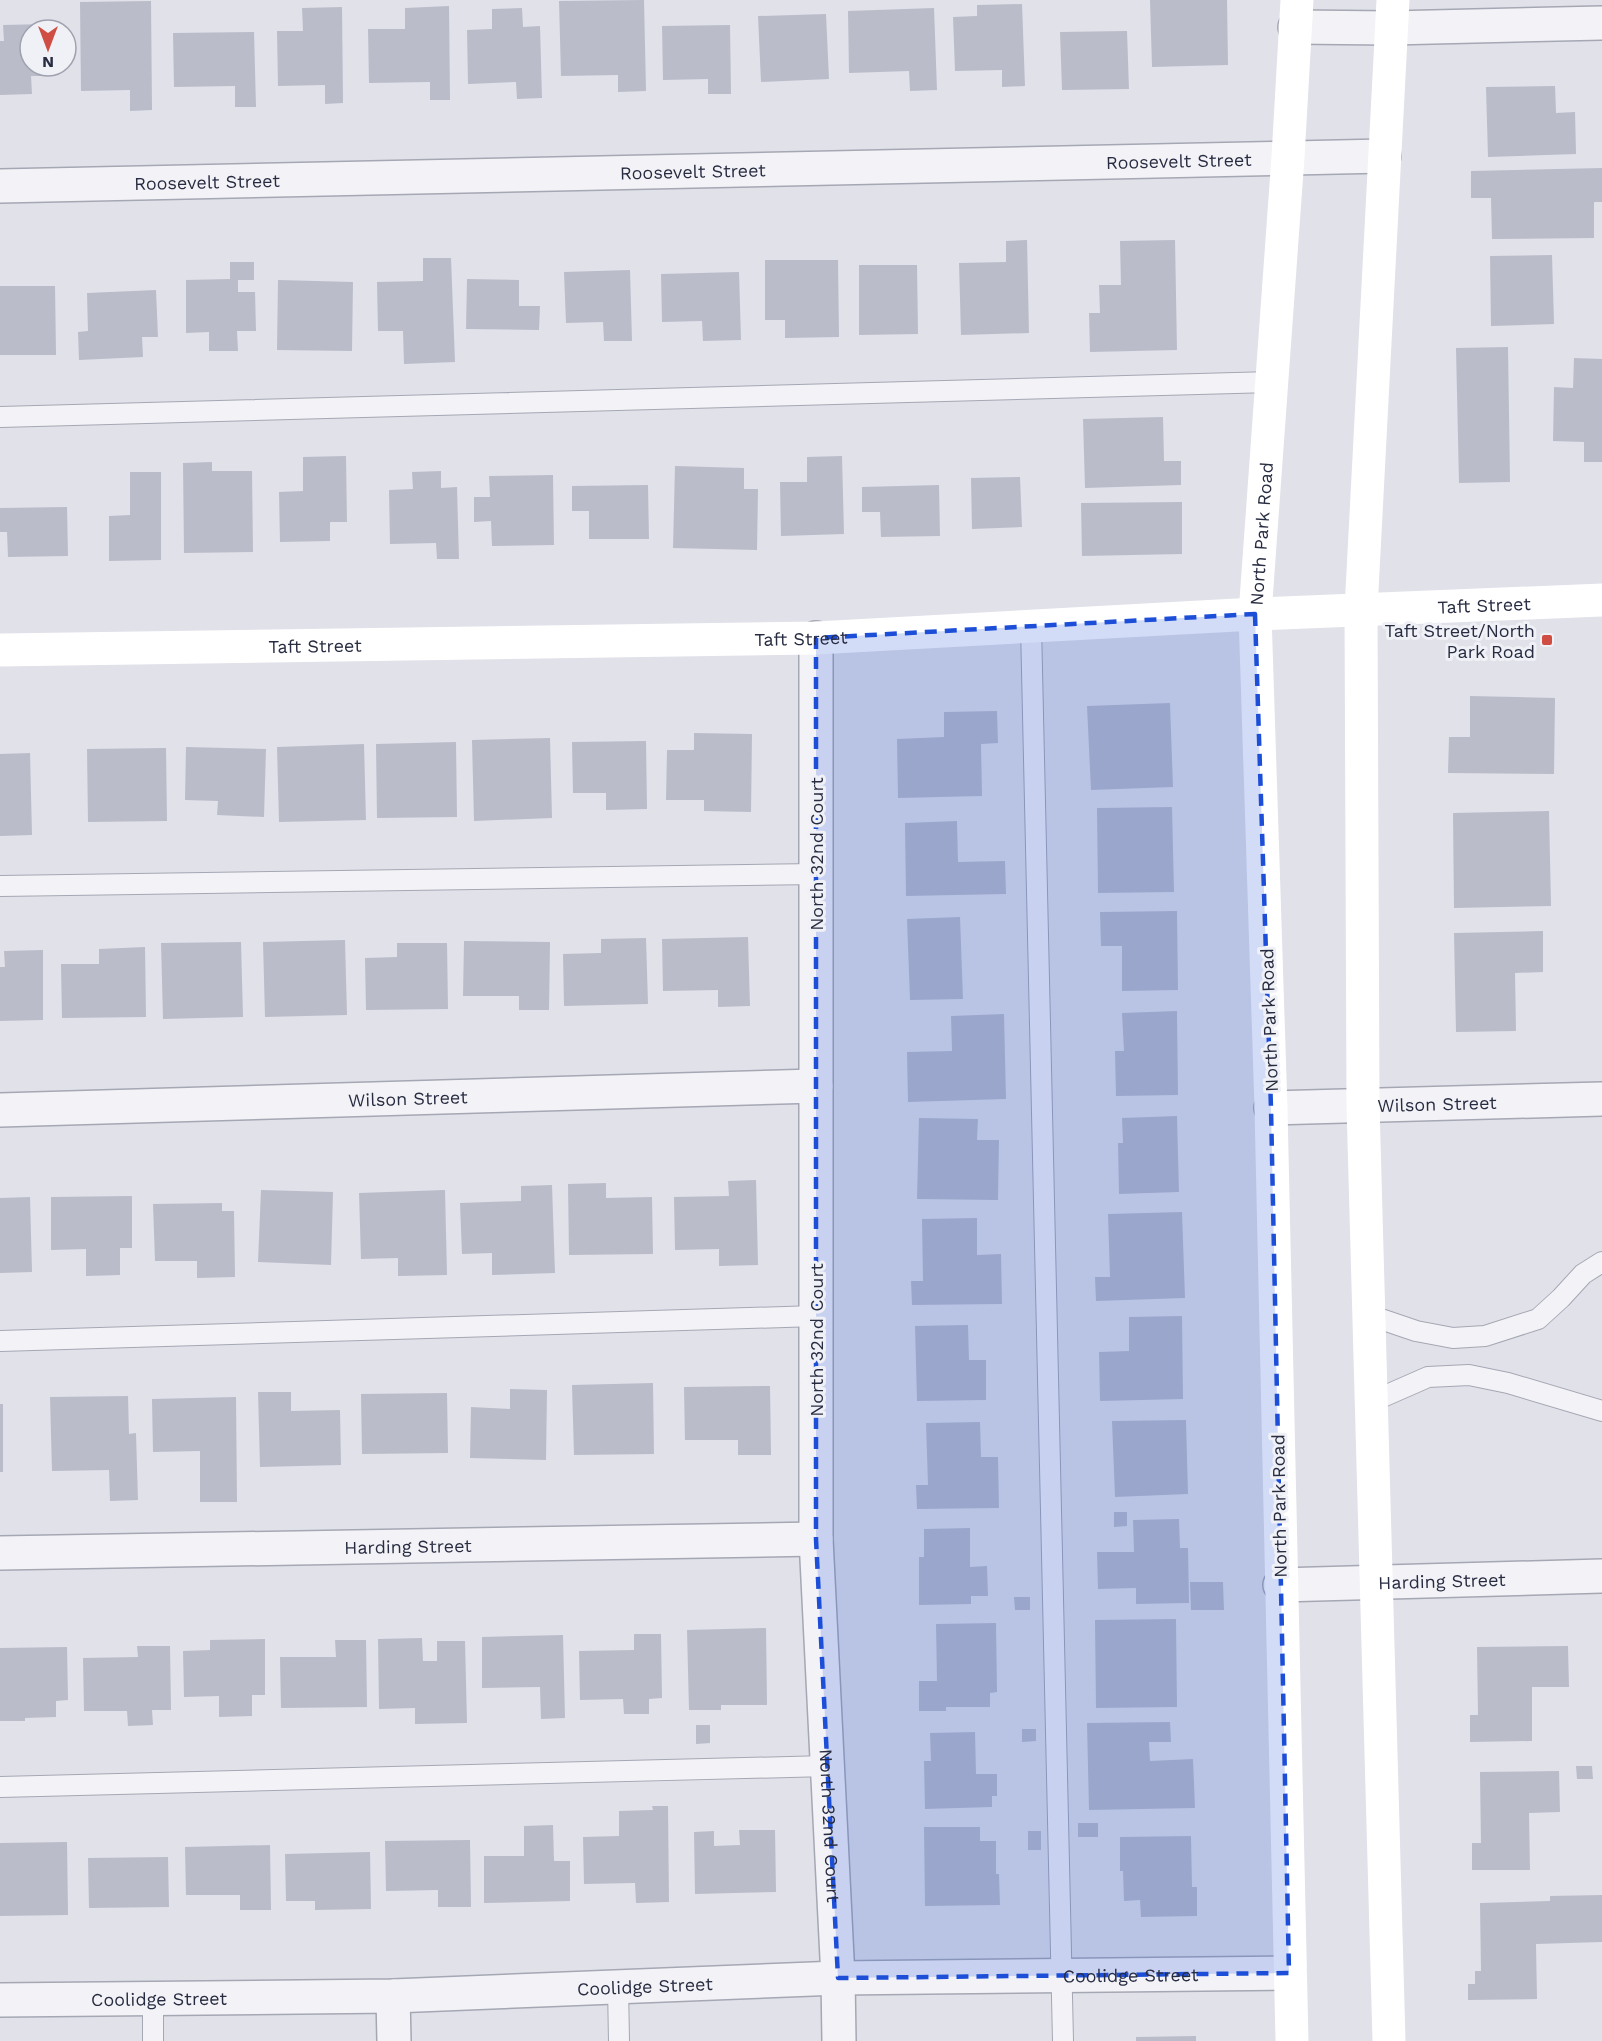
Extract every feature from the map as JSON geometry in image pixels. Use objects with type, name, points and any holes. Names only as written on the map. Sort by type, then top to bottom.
[{"type":"street","points":[[1296,14],[1392,14],[1602,23]]},
{"type":"street","name":"North Park Road","points":[[1292,2041],[1271,1108],[1255,614],[1296,14]]},
{"type":"street","points":[[1389,2041],[1363,1105],[1362,610],[1392,14]]},
{"type":"street","name":"Roosevelt Street","points":[[0,186],[1384,156]]},
{"type":"street","name":"Taft Street","points":[[0,650],[816,638],[1255,614],[1602,600]]},
{"type":"street","name":"North 32nd Court","points":[[816,638],[816,1539],[840,2041]]},
{"type":"street","name":"Wilson Street","points":[[0,1110],[816,1086]]},
{"type":"street","name":"Wilson Street","points":[[1271,1108],[1602,1099]]},
{"type":"street","name":"Harding Street","points":[[0,1553],[816,1539]]},
{"type":"street","name":"Harding Street","points":[[1280,1585],[1602,1576]]},
{"type":"street","name":"Coolidge Street","points":[[0,2000],[393,1996],[838,1978],[1289,1973]]},
{"type":"street","points":[[393,1996],[394,2041]]},
{"type":"lane","points":[[0,417],[1272,382]]},
{"type":"lane","points":[[1031,626],[1063,2041]]},
{"type":"lane","points":[[0,886],[816,874]]},
{"type":"lane","points":[[1369,1315],[1416,1330],[1453,1338],[1485,1336],[1538,1319],[1583,1274],[1602,1262]]},
{"type":"lane","points":[[0,1341],[816,1316]]},
{"type":"lane","points":[[1371,1402],[1428,1377],[1468,1375],[1508,1383],[1602,1412]]},
{"type":"lane","points":[[0,1786],[827,1766]]},
{"type":"lane","points":[[618,1986],[620,2041]]},
{"type":"lane","points":[[153,1998],[153,2041]]},
{"type":"highlighted area","points":[[1255,614],[1271,1108],[1289,1973],[838,1978],[816,1539],[816,638]]},
{"type":"building","points":[[644,0],[646,91],[618,92],[618,75],[561,76],[559,1]]},
{"type":"building","points":[[1150,0],[1227,0],[1228,65],[1152,67]]},
{"type":"building","points":[[151,1],[152,110],[130,111],[130,90],[81,91],[80,2]]},
{"type":"building","points":[[1022,4],[1025,86],[1002,87],[1002,70],[955,71],[953,17],[977,16],[977,5]]},
{"type":"building","points":[[449,6],[450,100],[430,100],[430,82],[369,83],[368,29],[405,29],[405,8]]},
{"type":"building","points":[[342,7],[343,103],[325,104],[325,85],[278,86],[277,31],[303,31],[302,8]]},
{"type":"building","points":[[522,8],[523,27],[540,26],[542,98],[517,99],[516,82],[468,84],[467,30],[492,29],[492,9]]},
{"type":"building","points":[[934,8],[937,90],[910,91],[909,71],[849,73],[848,11]]},
{"type":"building","points":[[826,14],[829,79],[761,82],[758,16]]},
{"type":"building","points":[[3,25],[18,25],[18,78],[31,78],[32,94],[0,95],[0,41],[4,41]]},
{"type":"building","points":[[730,25],[731,94],[708,94],[708,79],[663,80],[662,26]]},
{"type":"building","points":[[1127,31],[1129,89],[1062,90],[1060,32]]},
{"type":"building","points":[[254,32],[256,107],[235,107],[235,86],[174,87],[173,33]]},
{"type":"building","points":[[1555,86],[1556,113],[1575,112],[1576,154],[1488,157],[1486,87]]},
{"type":"building","points":[[1602,168],[1602,202],[1594,202],[1594,238],[1492,239],[1491,198],[1471,198],[1471,171]]},
{"type":"building","points":[[1027,240],[1029,333],[961,335],[959,263],[1006,262],[1006,241]]},
{"type":"building","points":[[1175,240],[1177,350],[1090,352],[1089,313],[1100,313],[1099,285],[1121,285],[1120,241]]},
{"type":"building","points":[[1552,255],[1554,324],[1491,326],[1490,256]]},
{"type":"building","points":[[423,258],[451,258],[455,362],[404,364],[403,331],[378,331],[377,282],[423,281]]},
{"type":"building","points":[[765,260],[838,260],[839,337],[785,338],[785,320],[765,320]]},
{"type":"building","points":[[230,262],[254,262],[254,280],[238,280],[238,292],[255,292],[256,331],[237,331],[238,351],[209,351],[209,332],[186,333],[186,280],[230,279]]},
{"type":"building","points":[[859,265],[917,265],[918,334],[859,335]]},
{"type":"building","points":[[630,270],[632,341],[604,341],[603,322],[566,323],[564,272]]},
{"type":"building","points":[[739,272],[741,340],[703,341],[702,321],[662,322],[661,274]]},
{"type":"building","points":[[467,279],[519,280],[519,306],[540,306],[539,330],[466,329]]},
{"type":"building","points":[[278,280],[353,282],[352,351],[277,350]]},
{"type":"building","points":[[0,286],[55,286],[56,355],[0,355]]},
{"type":"building","points":[[156,290],[158,337],[142,337],[143,357],[79,360],[78,332],[88,331],[87,293]]},
{"type":"building","points":[[1508,347],[1510,482],[1459,483],[1456,348]]},
{"type":"building","points":[[1574,358],[1602,359],[1602,462],[1584,462],[1584,442],[1553,441],[1554,387],[1573,388]]},
{"type":"building","points":[[1163,417],[1164,461],[1181,461],[1181,485],[1085,488],[1083,419]]},
{"type":"building","points":[[346,456],[347,522],[330,522],[330,541],[280,542],[279,492],[303,491],[303,457]]},
{"type":"building","points":[[842,456],[844,534],[781,536],[780,482],[807,482],[807,457]]},
{"type":"building","points":[[212,462],[212,471],[252,471],[253,552],[184,553],[183,463]]},
{"type":"building","points":[[675,466],[744,468],[744,489],[758,489],[757,550],[673,548]]},
{"type":"building","points":[[441,471],[441,488],[457,487],[459,559],[437,559],[436,543],[390,544],[389,490],[413,489],[412,472]]},
{"type":"building","points":[[130,472],[161,472],[161,560],[109,561],[109,516],[130,515]]},
{"type":"building","points":[[553,475],[554,545],[492,546],[491,521],[474,522],[474,497],[490,497],[489,476]]},
{"type":"building","points":[[1020,477],[1022,527],[972,529],[971,478]]},
{"type":"building","points":[[648,485],[649,539],[589,539],[589,511],[572,511],[572,486]]},
{"type":"building","points":[[939,485],[940,536],[881,537],[880,512],[862,512],[862,487]]},
{"type":"building","points":[[1182,502],[1182,554],[1082,556],[1081,503]]},
{"type":"building","points":[[67,507],[68,556],[8,557],[7,532],[0,532],[0,508]]},
{"type":"building","points":[[1470,696],[1555,698],[1554,774],[1448,773],[1449,737],[1470,737]]},
{"type":"building","points":[[1170,703],[1173,787],[1091,790],[1087,706]]},
{"type":"building","points":[[997,711],[998,743],[981,744],[982,796],[898,798],[897,739],[944,737],[944,712]]},
{"type":"building","points":[[694,733],[752,734],[751,812],[704,811],[704,800],[666,800],[667,750],[694,750]]},
{"type":"building","points":[[550,738],[552,818],[474,821],[472,740]]},
{"type":"building","points":[[646,741],[647,809],[606,810],[606,793],[573,793],[572,742]]},
{"type":"building","points":[[456,742],[457,817],[377,818],[376,744]]},
{"type":"building","points":[[364,744],[366,820],[279,822],[277,747]]},
{"type":"building","points":[[186,747],[266,749],[264,817],[217,815],[218,801],[185,800]]},
{"type":"building","points":[[166,748],[167,821],[88,822],[87,749]]},
{"type":"building","points":[[30,753],[32,835],[0,836],[0,754]]},
{"type":"building","points":[[1172,807],[1174,892],[1098,893],[1097,808]]},
{"type":"building","points":[[1549,811],[1551,906],[1454,908],[1453,813]]},
{"type":"building","points":[[957,821],[958,862],[1005,861],[1006,894],[906,896],[905,823]]},
{"type":"building","points":[[1177,911],[1178,990],[1122,991],[1122,946],[1101,946],[1100,912]]},
{"type":"building","points":[[960,917],[963,999],[910,1000],[907,919]]},
{"type":"building","points":[[1543,931],[1543,972],[1515,973],[1516,1031],[1456,1032],[1454,933]]},
{"type":"building","points":[[748,937],[750,1006],[718,1007],[718,990],[663,991],[662,939]]},
{"type":"building","points":[[646,938],[648,1004],[564,1006],[563,954],[601,953],[601,939]]},
{"type":"building","points":[[345,940],[347,1015],[265,1017],[263,942]]},
{"type":"building","points":[[464,941],[550,942],[549,1010],[519,1010],[519,996],[463,996]]},
{"type":"building","points":[[241,942],[243,1017],[163,1019],[161,943]]},
{"type":"building","points":[[397,943],[447,943],[448,1009],[366,1010],[365,958],[397,957]]},
{"type":"building","points":[[145,947],[146,1017],[62,1018],[61,964],[99,964],[99,949]]},
{"type":"building","points":[[43,950],[43,1020],[0,1021],[0,967],[5,967],[4,951]]},
{"type":"building","points":[[1177,1011],[1178,1095],[1116,1096],[1115,1051],[1124,1051],[1122,1013]]},
{"type":"building","points":[[1004,1014],[1006,1099],[908,1102],[907,1052],[952,1051],[951,1016]]},
{"type":"building","points":[[1177,1116],[1179,1192],[1119,1194],[1118,1143],[1123,1143],[1122,1118]]},
{"type":"building","points":[[919,1118],[978,1119],[977,1140],[999,1140],[998,1200],[917,1199]]},
{"type":"building","points":[[756,1180],[758,1265],[719,1266],[719,1249],[675,1250],[674,1197],[729,1196],[728,1181]]},
{"type":"building","points":[[606,1183],[606,1198],[652,1197],[653,1254],[569,1255],[568,1184]]},
{"type":"building","points":[[552,1185],[555,1273],[492,1275],[492,1253],[462,1254],[460,1203],[521,1201],[521,1186]]},
{"type":"building","points":[[261,1190],[333,1192],[331,1265],[258,1262]]},
{"type":"building","points":[[445,1190],[447,1275],[398,1276],[398,1258],[361,1259],[359,1193]]},
{"type":"building","points":[[132,1196],[132,1248],[120,1248],[120,1275],[86,1276],[86,1249],[51,1250],[51,1197]]},
{"type":"building","points":[[30,1197],[32,1272],[0,1273],[0,1198]]},
{"type":"building","points":[[222,1203],[222,1211],[234,1211],[235,1277],[197,1278],[197,1261],[155,1261],[153,1204]]},
{"type":"building","points":[[1182,1212],[1185,1298],[1096,1301],[1095,1277],[1110,1277],[1108,1214]]},
{"type":"building","points":[[977,1218],[977,1255],[1001,1254],[1002,1304],[912,1305],[911,1281],[923,1281],[922,1219]]},
{"type":"building","points":[[1182,1316],[1183,1399],[1100,1401],[1099,1352],[1129,1351],[1129,1317]]},
{"type":"building","points":[[968,1325],[969,1360],[986,1360],[986,1400],[917,1401],[915,1326]]},
{"type":"building","points":[[653,1383],[654,1454],[574,1455],[572,1385]]},
{"type":"building","points":[[770,1386],[771,1455],[738,1455],[738,1440],[685,1440],[684,1387]]},
{"type":"building","points":[[510,1389],[547,1390],[546,1460],[470,1458],[471,1407],[510,1409]]},
{"type":"building","points":[[258,1392],[291,1392],[291,1411],[340,1410],[341,1465],[260,1467]]},
{"type":"building","points":[[447,1393],[448,1453],[362,1454],[361,1394]]},
{"type":"building","points":[[128,1396],[129,1434],[136,1433],[138,1500],[110,1501],[109,1470],[52,1471],[50,1397]]},
{"type":"building","points":[[236,1397],[237,1502],[200,1502],[200,1451],[153,1452],[152,1399]]},
{"type":"building","points":[[0,1404],[3,1404],[3,1472],[0,1472]]},
{"type":"building","points":[[1186,1420],[1188,1494],[1115,1497],[1112,1421]]},
{"type":"building","points":[[980,1422],[981,1457],[998,1457],[999,1508],[917,1509],[916,1485],[928,1485],[926,1423]]},
{"type":"building","points":[[1114,1512],[1127,1512],[1127,1526],[1114,1527]]},
{"type":"building","points":[[1179,1519],[1180,1548],[1188,1548],[1189,1603],[1136,1604],[1136,1588],[1098,1589],[1097,1552],[1134,1552],[1133,1520]]},
{"type":"building","points":[[970,1528],[970,1567],[987,1566],[988,1596],[971,1596],[971,1604],[919,1605],[919,1557],[924,1557],[924,1529]]},
{"type":"building","points":[[1190,1582],[1223,1582],[1224,1610],[1191,1610]]},
{"type":"building","points":[[1014,1597],[1030,1597],[1030,1610],[1015,1610]]},
{"type":"building","points":[[1176,1619],[1177,1707],[1096,1708],[1095,1620]]},
{"type":"building","points":[[996,1623],[997,1692],[990,1693],[990,1707],[946,1707],[946,1711],[919,1711],[919,1681],[937,1681],[936,1624]]},
{"type":"building","points":[[766,1628],[767,1705],[721,1705],[721,1710],[689,1710],[687,1630]]},
{"type":"building","points":[[634,1634],[661,1634],[662,1698],[649,1699],[649,1714],[624,1714],[623,1699],[580,1700],[579,1651],[634,1650]]},
{"type":"building","points":[[563,1635],[565,1718],[541,1719],[540,1687],[482,1688],[482,1637]]},
{"type":"building","points":[[422,1638],[423,1661],[437,1661],[437,1641],[465,1641],[467,1723],[415,1724],[415,1708],[379,1709],[378,1639]]},
{"type":"building","points":[[265,1639],[265,1695],[252,1695],[252,1716],[219,1717],[219,1696],[184,1697],[183,1651],[210,1650],[210,1640]]},
{"type":"building","points":[[335,1640],[366,1640],[367,1707],[281,1708],[280,1657],[336,1657]]},
{"type":"building","points":[[137,1646],[170,1646],[171,1710],[152,1710],[153,1725],[128,1726],[127,1711],[84,1711],[83,1658],[138,1657]]},
{"type":"building","points":[[1568,1646],[1569,1687],[1532,1687],[1532,1741],[1470,1742],[1470,1715],[1478,1715],[1477,1647]]},
{"type":"building","points":[[67,1647],[68,1700],[56,1701],[56,1717],[0,1721],[0,1648]]},
{"type":"building","points":[[1170,1722],[1171,1742],[1149,1742],[1150,1761],[1193,1759],[1195,1808],[1089,1810],[1087,1723]]},
{"type":"building","points":[[696,1725],[710,1725],[710,1743],[696,1744]]},
{"type":"building","points":[[1022,1729],[1036,1729],[1036,1741],[1022,1742]]},
{"type":"building","points":[[975,1732],[976,1774],[997,1774],[997,1796],[992,1796],[992,1807],[925,1809],[924,1761],[931,1761],[930,1733]]},
{"type":"building","points":[[1576,1766],[1592,1766],[1593,1779],[1577,1779]]},
{"type":"building","points":[[1559,1771],[1560,1812],[1529,1813],[1530,1870],[1472,1870],[1472,1843],[1481,1843],[1480,1772]]},
{"type":"building","points":[[652,1806],[668,1806],[669,1902],[636,1903],[635,1883],[584,1884],[583,1837],[619,1836],[619,1811],[653,1810]]},
{"type":"building","points":[[1078,1823],[1098,1823],[1098,1837],[1078,1837]]},
{"type":"building","points":[[553,1825],[554,1861],[570,1861],[570,1901],[484,1903],[484,1856],[524,1856],[524,1826]]},
{"type":"building","points":[[924,1827],[980,1827],[980,1841],[996,1841],[996,1874],[999,1874],[1000,1905],[925,1906]]},
{"type":"building","points":[[739,1830],[775,1830],[776,1892],[695,1894],[694,1832],[714,1831],[714,1846],[740,1845]]},
{"type":"building","points":[[1028,1831],[1041,1831],[1041,1850],[1028,1850]]},
{"type":"building","points":[[1191,1836],[1192,1887],[1197,1887],[1197,1916],[1141,1917],[1140,1900],[1124,1901],[1123,1871],[1120,1871],[1120,1837]]},
{"type":"building","points":[[470,1840],[471,1907],[438,1907],[438,1890],[386,1891],[385,1841]]},
{"type":"building","points":[[67,1842],[68,1915],[0,1916],[0,1843]]},
{"type":"building","points":[[270,1845],[271,1910],[240,1910],[240,1895],[186,1895],[185,1847]]},
{"type":"building","points":[[370,1852],[371,1909],[315,1910],[315,1901],[286,1901],[285,1854]]},
{"type":"building","points":[[168,1857],[169,1907],[89,1908],[88,1858]]},
{"type":"building","points":[[1602,1895],[1602,1942],[1536,1944],[1537,1999],[1468,2000],[1468,1984],[1475,1984],[1475,1971],[1481,1971],[1480,1903],[1550,1901],[1550,1896]]},
{"type":"building","points":[[1196,2036],[1196,2041],[1136,2041],[1136,2037]]},
{"type":"place","name":"Taft Street/North Park Road","points":[[1547,640]]}]
